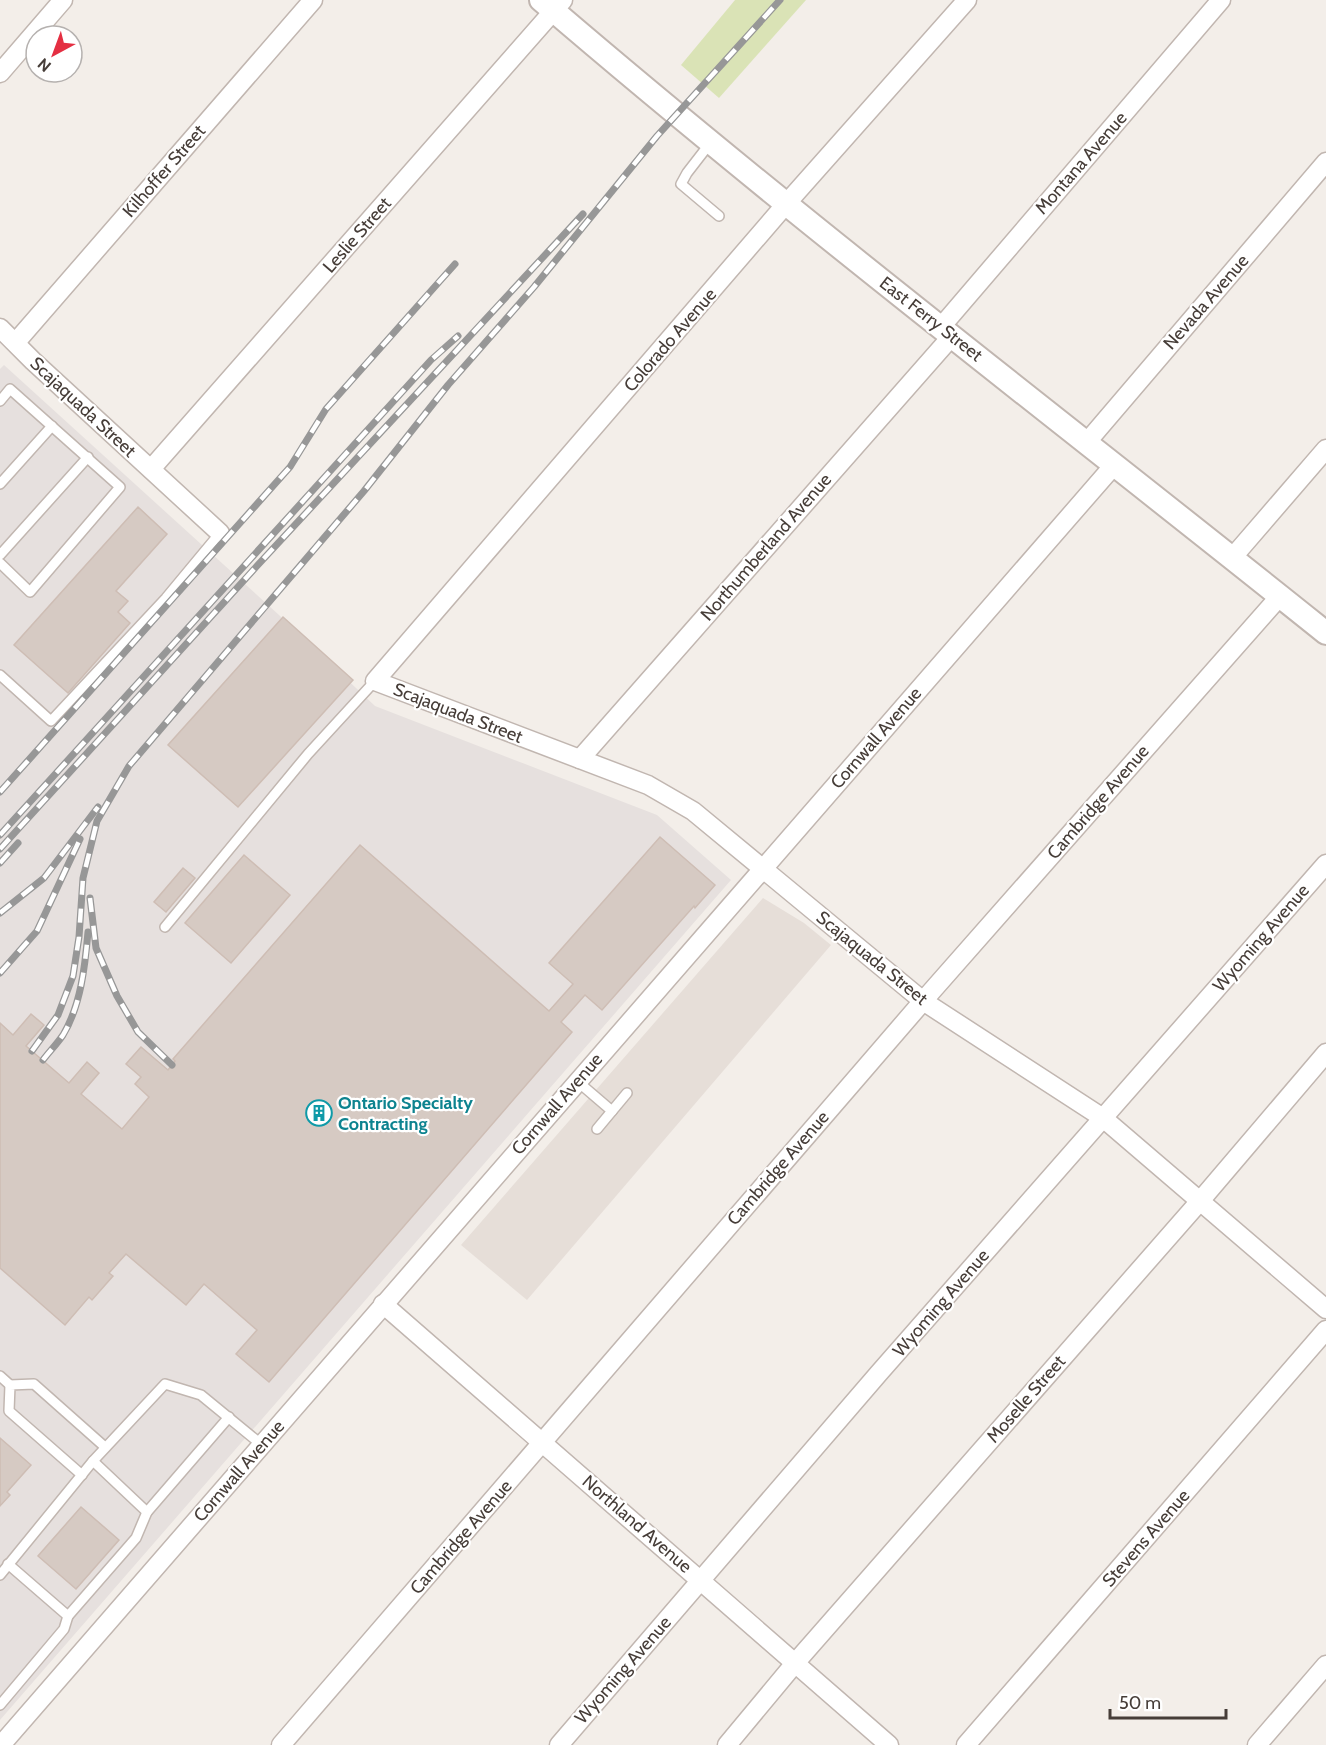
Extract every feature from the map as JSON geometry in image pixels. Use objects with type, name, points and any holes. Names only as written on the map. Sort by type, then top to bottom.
[{"type":"street","points":[[0,73],[63,0]]},
{"type":"street","name":"Kilhoffer Street","points":[[16,342],[313,0]]},
{"type":"street","name":"Colorado Avenue","points":[[375,681],[786,204],[967,0]]},
{"type":"street","name":"Montana Avenue","points":[[947,331],[1221,0]]},
{"type":"street","name":"East Ferry Street","points":[[553,4],[711,142],[786,204],[1326,633]]},
{"type":"street","name":"Leslie Street","points":[[151,469],[553,4]]},
{"type":"street","name":"Nevada Avenue","points":[[1087,442],[1326,162]]},
{"type":"street","name":"Scajaquada Street","points":[[0,328],[220,533]]},
{"type":"street","name":"Northumberland Avenue","points":[[580,759],[947,331]]},
{"type":"street","points":[[1232,558],[1326,449]]},
{"type":"street","name":"Cornwall Avenue","points":[[1,1745],[1114,464]]},
{"type":"street","name":"Cambridge Avenue","points":[[281,1745],[923,1001],[1280,596]]},
{"type":"street","name":"Scajaquada Street","points":[[375,681],[580,759],[663,793],[693,811],[923,1001],[1103,1118],[1326,1309]]},
{"type":"street","name":"Wyoming Avenue","points":[[559,1745],[700,1580],[1326,864]]},
{"type":"street","name":"Moselle Street","points":[[727,1745],[796,1662],[1200,1201],[1326,1053]]},
{"type":"street","name":"Northland Avenue","points":[[383,1304],[889,1745]]},
{"type":"street","name":"Stevens Avenue","points":[[966,1745],[1326,1330]]},
{"type":"street","points":[[1257,1745],[1326,1665]]},
{"type":"lane","points":[[711,142],[681,183],[719,216]]},
{"type":"lane","points":[[0,401],[10,389],[120,488],[30,592],[0,562]]},
{"type":"lane","points":[[0,484],[52,426]]},
{"type":"lane","points":[[0,555],[88,457]]},
{"type":"lane","points":[[0,675],[51,721],[166,598],[220,533]]},
{"type":"lane","points":[[165,927],[308,754],[375,681]]},
{"type":"lane","points":[[577,1081],[612,1111]]},
{"type":"lane","points":[[597,1129],[627,1094]]},
{"type":"lane","points":[[0,1376],[10,1385],[34,1384],[105,1448]]},
{"type":"lane","points":[[0,1575],[93,1461],[165,1384],[201,1395],[262,1445]]},
{"type":"lane","points":[[10,1385],[9,1411],[82,1475]]},
{"type":"lane","points":[[0,1705],[64,1629],[68,1616],[136,1538],[147,1512],[229,1418]]},
{"type":"lane","points":[[93,1461],[147,1512]]},
{"type":"lane","points":[[8,1564],[68,1616]]},
{"type":"shaded area","points":[[4,365],[279,615],[375,706],[657,815],[731,880],[0,1720],[0,369]]},
{"type":"shaded area","points":[[763,898],[804,923],[831,945],[527,1300],[461,1245]]},
{"type":"green space","points":[[735,0],[806,0],[719,98],[681,65]]},
{"type":"building","points":[[138,507],[167,534],[116,591],[128,601],[118,612],[130,623],[68,693],[14,645]]},
{"type":"building","points":[[283,617],[353,680],[238,807],[168,745]]},
{"type":"building","name":"Ontario Specialty Contracting","points":[[660,837],[715,885],[602,1010],[585,995],[561,1022],[572,1032],[269,1382],[236,1354],[257,1330],[204,1284],[186,1305],[126,1254],[109,1273],[113,1276],[92,1300],[89,1297],[65,1325],[0,1268],[0,1023],[13,1035],[31,1014],[44,1025],[26,1046],[69,1083],[87,1062],[99,1073],[81,1094],[122,1129],[149,1097],[135,1084],[141,1077],[126,1064],[141,1047],[168,1070],[175,1061],[173,1059],[360,845],[549,1011],[573,984],[549,963]]},
{"type":"building","points":[[244,855],[290,895],[231,963],[185,923]]},
{"type":"building","points":[[183,868],[195,878],[166,912],[154,902]]},
{"type":"building","points":[[0,1438],[31,1465],[7,1492],[10,1495],[0,1506]]},
{"type":"building","points":[[81,1507],[119,1540],[76,1589],[38,1556]]},
{"type":"railway","points":[[32,1051],[58,1015],[73,976],[79,937],[83,878],[97,821],[129,766],[364,491],[448,385],[534,287],[657,136],[780,0]]},
{"type":"railway","points":[[0,849],[256,567],[583,214]]},
{"type":"railway","points":[[0,792],[290,467],[326,409],[455,264]]},
{"type":"railway","points":[[0,835],[431,360],[458,336]]},
{"type":"railway","points":[[0,913],[44,878],[98,807]]},
{"type":"railway","points":[[0,973],[37,931],[80,839]]},
{"type":"railway","points":[[0,863],[18,843]]},
{"type":"railway","points":[[90,898],[96,948],[117,996],[138,1032],[172,1065]]},
{"type":"railway","points":[[43,1060],[63,1035],[74,1011],[84,972],[88,932]]},
{"type":"place","name":"Ontario Specialty Contracting","points":[[319,1113]]}]
